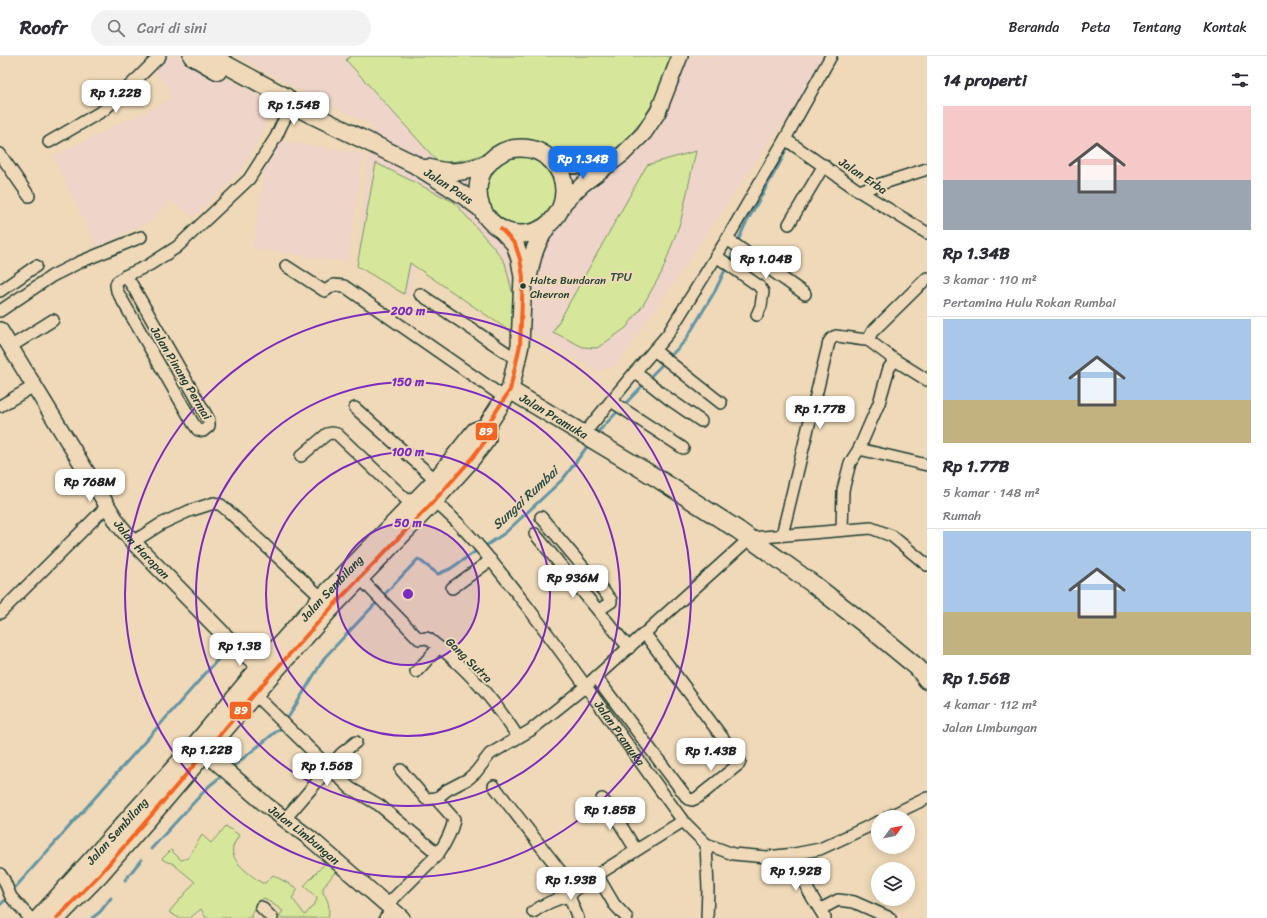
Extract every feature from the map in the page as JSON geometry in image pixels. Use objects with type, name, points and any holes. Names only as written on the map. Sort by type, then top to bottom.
[{"type":"main road","name":"Jalan Paus","points":[[192,56],[226,76],[283,104],[294,106],[414,164],[463,195],[483,210]]},
{"type":"main road","name":"Jalan Paus","points":[[210,56],[286,98],[294,106]]},
{"type":"main road","points":[[516,148],[535,150],[545,155],[553,162],[559,171],[563,182],[564,193],[562,205],[556,217],[548,225],[526,234],[514,233],[501,229],[491,221],[483,210],[479,197],[479,184],[483,172],[489,163],[497,155],[516,148]]},
{"type":"main road","name":"Jalan Paus","points":[[414,164],[437,171],[457,172],[473,170],[489,163]]},
{"type":"main road","name":"Jalan Sembilang","points":[[522,308],[532,254],[548,225]]},
{"type":"main road","name":"Jalan Sembilang","points":[[57,918],[101,873],[332,608],[468,463],[483,432],[508,394],[520,345],[523,277],[520,259],[515,244],[501,229]]},
{"type":"main road","name":"Jalan Pramuka","points":[[508,394],[601,444],[750,538],[866,624],[924,670]]},
{"type":"main road","name":"Jalan Sembilang","points":[[39,918],[196,744],[260,667],[322,598],[483,432]]},
{"type":"street","points":[[49,142],[104,110],[160,56]]},
{"type":"street","points":[[562,205],[583,184],[622,154],[644,133],[658,112],[680,56]]},
{"type":"street","points":[[583,435],[618,405],[663,356],[668,334],[724,261],[785,139],[831,56]]},
{"type":"street","points":[[125,276],[149,265],[177,247],[249,179],[276,137],[281,134],[294,106]]},
{"type":"street","name":"Jalan Erba","points":[[785,139],[860,191],[927,233]]},
{"type":"street","points":[[0,154],[29,196]]},
{"type":"street","points":[[545,155],[580,166],[593,164],[622,154]]},
{"type":"street","points":[[790,224],[824,165]]},
{"type":"street","points":[[860,191],[927,169]]},
{"type":"street","points":[[0,311],[52,276],[80,262],[141,237]]},
{"type":"street","points":[[733,243],[805,294]]},
{"type":"street","points":[[724,261],[759,286],[763,292],[757,315]]},
{"type":"street","points":[[0,291],[36,266]]},
{"type":"street","points":[[286,266],[325,291],[334,285],[344,286],[508,394]]},
{"type":"street","name":"Jalan Pinang Permai","points":[[125,276],[132,285],[209,420],[209,426],[203,431],[198,430],[193,423],[117,290],[117,282],[125,276]]},
{"type":"street","points":[[868,340],[875,329],[927,278]]},
{"type":"street","points":[[420,294],[516,359]]},
{"type":"street","points":[[10,347],[53,320]]},
{"type":"street","name":"Jalan Harapan","points":[[0,330],[119,525],[133,542],[228,639],[260,667]]},
{"type":"street","points":[[782,536],[831,338],[838,336],[868,340],[895,360],[927,380]]},
{"type":"street","points":[[663,356],[721,402]]},
{"type":"street","points":[[159,365],[172,357]]},
{"type":"street","points":[[842,530],[843,490],[850,463],[859,449],[879,403],[889,368],[895,360]]},
{"type":"street","points":[[643,378],[669,399],[701,421]]},
{"type":"street","points":[[0,406],[34,386]]},
{"type":"street","points":[[618,405],[683,448]]},
{"type":"street","points":[[355,408],[436,480]]},
{"type":"street","points":[[301,456],[327,434],[337,434],[412,505]]},
{"type":"street","points":[[859,449],[927,464]]},
{"type":"street","name":"Jalan Pramuka","points":[[434,501],[453,516],[481,548],[549,635],[683,821],[706,844],[733,854],[767,857],[794,854],[820,849],[871,825]]},
{"type":"street","points":[[133,542],[161,524],[182,514],[214,503],[220,505],[228,511],[322,598]]},
{"type":"street","points":[[0,614],[108,505]]},
{"type":"street","points":[[541,517],[611,600],[611,602],[599,610]]},
{"type":"street","points":[[401,770],[426,799],[437,798],[447,790],[468,779],[476,772],[490,754],[531,730],[586,686],[750,538],[871,528],[892,536],[927,564]]},
{"type":"street","points":[[535,534],[629,648]]},
{"type":"street","points":[[452,588],[490,560]]},
{"type":"street","name":"Gang Sutra","points":[[360,578],[419,639],[426,638],[453,658],[505,717],[518,738]]},
{"type":"street","points":[[596,677],[688,799],[692,800],[697,798],[739,764],[740,760],[645,634]]},
{"type":"street","points":[[416,672],[439,647]]},
{"type":"street","points":[[255,695],[350,788],[379,804],[438,854]]},
{"type":"street","points":[[285,819],[340,754],[356,742]]},
{"type":"street","name":"Jalan Limbungan","points":[[206,753],[266,805],[311,839],[392,913]]},
{"type":"street","points":[[494,786],[572,893],[578,918]]},
{"type":"street","points":[[392,913],[438,854],[453,825],[454,819],[437,798]]},
{"type":"street","points":[[902,810],[927,798]]},
{"type":"street","points":[[602,799],[636,850]]},
{"type":"street","points":[[533,912],[544,904],[572,893],[597,875],[683,821]]},
{"type":"street","points":[[706,844],[708,889],[707,918]]},
{"type":"street","points":[[794,854],[809,892],[823,914],[838,900],[854,902],[890,918]]},
{"type":"street","points":[[0,874],[11,897],[30,918]]},
{"type":"street","points":[[597,875],[614,904],[627,918]]},
{"type":"street","points":[[261,907],[272,918]]},
{"type":"shaded area","points":[[164,56],[196,56],[222,76],[269,100],[268,114],[261,135],[242,170],[194,217],[170,201],[152,220],[97,247],[53,156],[166,102],[170,98],[169,89],[152,68]]},
{"type":"shaded area","points":[[236,56],[829,56],[616,366],[597,371],[415,264],[408,296],[356,265],[372,125],[319,100]]},
{"type":"shaded area","points":[[268,139],[363,153],[348,262],[253,249]]},
{"type":"green space","points":[[351,56],[665,56],[676,58],[660,90],[639,124],[626,139],[611,151],[595,158],[578,159],[564,155],[534,142],[520,140],[508,143],[472,158],[439,163],[346,60]]},
{"type":"green space","name":"TPU","points":[[696,151],[681,220],[662,272],[643,305],[626,328],[597,348],[583,347],[553,332],[647,165]]},
{"type":"green space","points":[[514,155],[528,155],[542,161],[552,171],[558,185],[558,199],[552,213],[542,223],[528,229],[514,229],[500,223],[490,213],[484,199],[484,185],[490,171],[500,161]]},
{"type":"green space","points":[[376,163],[454,202],[496,250],[505,263],[516,307],[514,334],[410,263],[404,294],[357,266]]},
{"type":"green space","points":[[226,826],[239,835],[233,846],[233,852],[234,858],[242,868],[262,883],[265,883],[273,875],[298,889],[292,898],[305,915],[316,902],[317,898],[304,886],[328,860],[338,868],[323,888],[323,893],[327,899],[329,911],[328,918],[278,918],[283,911],[264,898],[257,901],[251,918],[206,918],[201,909],[190,918],[179,918],[169,912],[195,882],[172,863],[162,859],[171,850],[181,860],[188,858],[202,835],[211,843]]},
{"type":"waterway","name":"Sungai Rumbai","points":[[737,243],[745,225],[782,159],[786,149]]},
{"type":"waterway","name":"Sungai Rumbai","points":[[729,261],[735,248]]},
{"type":"waterway","name":"Sungai Rumbai","points":[[648,379],[685,341],[715,291],[727,266]]},
{"type":"waterway","name":"Sungai Rumbai","points":[[624,405],[645,383]]},
{"type":"waterway","name":"Sungai Rumbai","points":[[596,434],[620,409]]},
{"type":"waterway","name":"Sungai Rumbai","points":[[484,547],[505,533],[563,479],[589,444]]},
{"type":"waterway","name":"Sungai Rumbai","points":[[382,597],[418,559],[438,574],[450,569],[479,549]]},
{"type":"waterway","name":"Sungai Rumbai","points":[[286,721],[325,657],[378,601]]},
{"type":"waterway","points":[[12,891],[229,647]]},
{"type":"waterway","name":"Sungai Rumbai","points":[[230,769],[283,726]]},
{"type":"waterway","name":"Sungai Rumbai","points":[[151,849],[209,786],[224,774]]},
{"type":"waterway","name":"Sungai Rumbai","points":[[125,880],[141,860]]},
{"type":"waterway","name":"Sungai Rumbai","points":[[92,918],[100,912],[111,898]]},
{"type":"waterway","points":[[0,905],[5,900]]},
{"type":"transit line","name":"89","points":[[57,918],[101,873],[269,677],[332,607],[434,501],[487,439],[486,427],[510,390],[520,345],[523,277],[520,259],[515,244],[501,229]]},
{"type":"place","name":"Halte Bundaran Chevron","points":[[523,286]]}]
